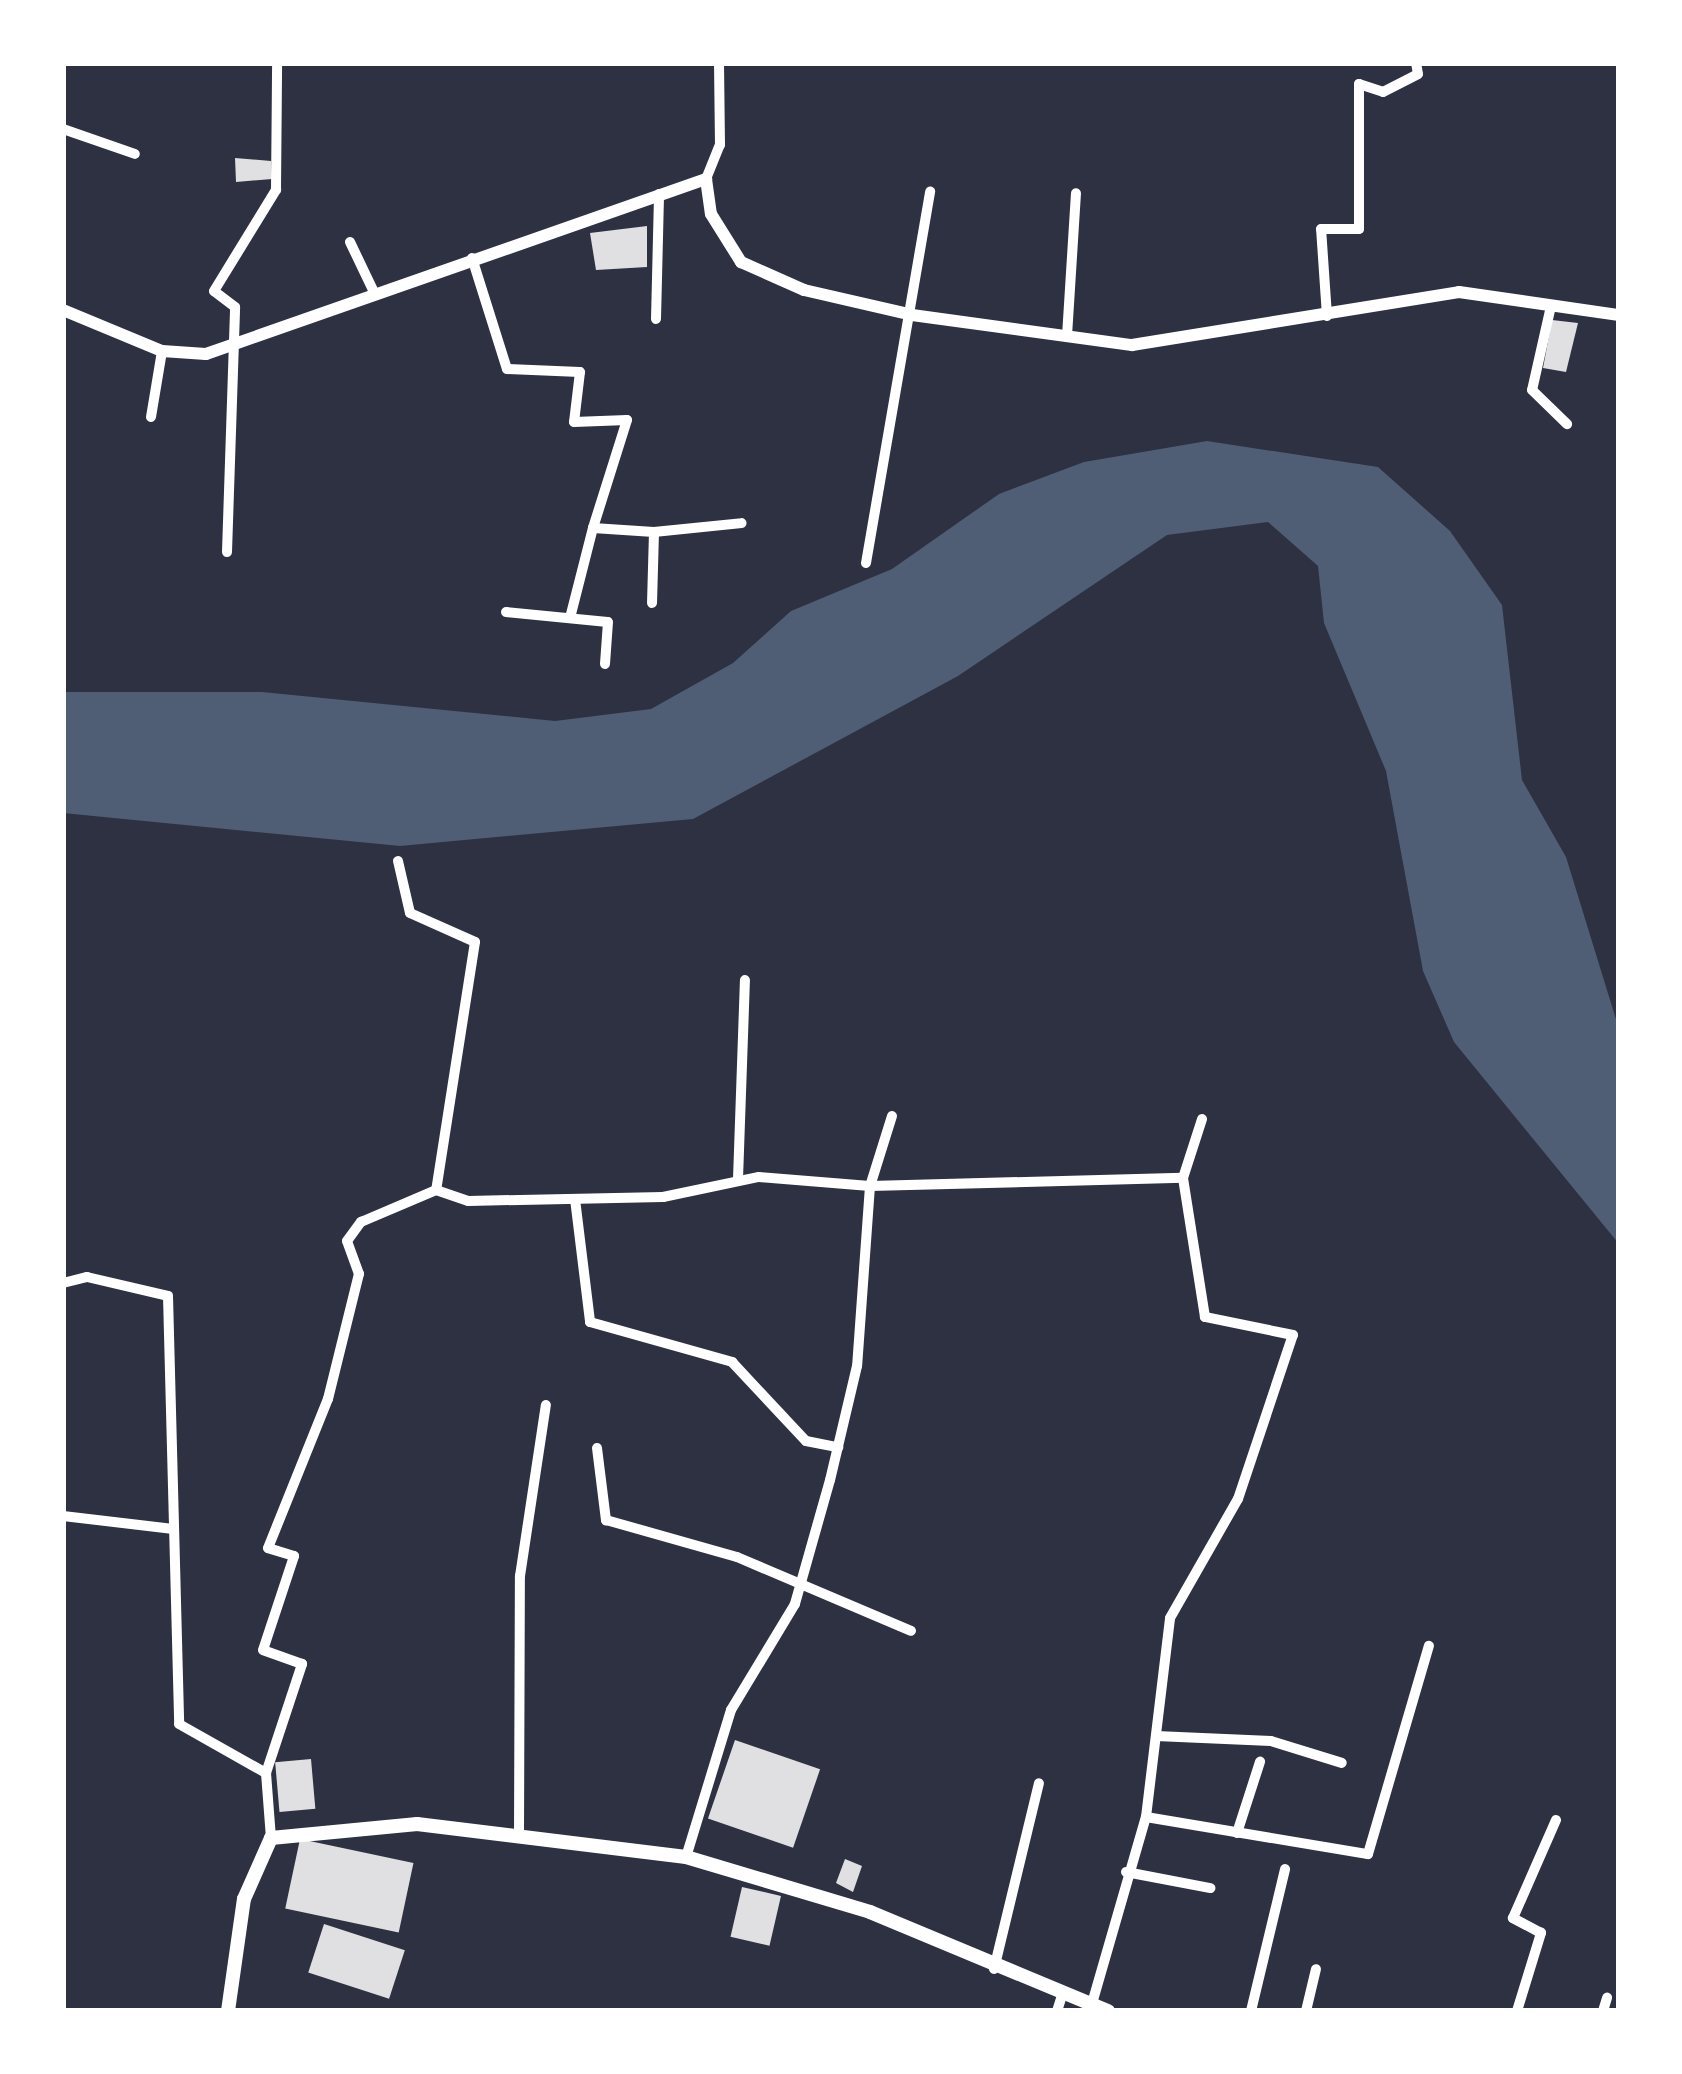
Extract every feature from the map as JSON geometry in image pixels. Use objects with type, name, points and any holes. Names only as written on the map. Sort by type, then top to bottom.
[{"type":"main road","points":[[228,2011],[244,1899],[271,1838],[417,1824],[686,1857],[870,1912],[994,1969],[1059,2005],[1108,2011]]},
{"type":"street","points":[[227,553],[230,345],[235,307],[214,291],[277,190],[277,63]]},
{"type":"street","points":[[719,63],[720,145],[706,179],[711,214],[741,262],[803,290],[912,316],[1132,345],[1459,292],[1619,315]]},
{"type":"street","points":[[1327,316],[1321,230],[1359,229],[1359,84],[1383,92],[1418,74],[1416,63]]},
{"type":"street","points":[[63,129],[135,154]]},
{"type":"street","points":[[63,310],[163,351],[230,345],[472,255],[706,179]]},
{"type":"street","points":[[866,563],[930,191]]},
{"type":"street","points":[[1067,336],[1076,193]]},
{"type":"street","points":[[656,319],[658,194]]},
{"type":"street","points":[[350,242],[373,290]]},
{"type":"street","points":[[472,255],[507,369],[580,372],[574,422],[627,420],[570,618]]},
{"type":"street","points":[[1551,305],[1532,390],[1567,424]]},
{"type":"street","points":[[152,417],[163,351]]},
{"type":"street","points":[[593,528],[654,532],[742,524]]},
{"type":"street","points":[[652,604],[654,532]]},
{"type":"street","points":[[506,612],[608,622],[604,664]]},
{"type":"street","points":[[398,861],[410,913],[475,942],[436,1190]]},
{"type":"street","points":[[738,1179],[745,980]]},
{"type":"street","points":[[686,1857],[731,1710],[800,1586],[857,1366],[870,1186],[892,1116]]},
{"type":"street","points":[[1091,2007],[1126,1872],[1146,1817],[1170,1618],[1238,1499],[1293,1336],[1205,1317],[1184,1178],[1202,1119]]},
{"type":"street","points":[[271,1838],[266,1774],[302,1664],[263,1650],[294,1556],[268,1548],[328,1399],[359,1274],[347,1241],[361,1222],[436,1190],[468,1201],[663,1197],[738,1179],[870,1186],[1184,1178]]},
{"type":"street","points":[[575,1199],[590,1322],[732,1363],[806,1441],[838,1447]]},
{"type":"street","points":[[63,1283],[87,1277],[168,1296],[179,1724],[266,1774]]},
{"type":"street","points":[[525,1835],[519,1595],[545,1405]]},
{"type":"street","points":[[597,1448],[606,1520],[800,1586],[910,1631]]},
{"type":"street","points":[[63,1516],[85,1510],[173,1529]]},
{"type":"street","points":[[1146,1817],[1368,1854],[1430,1646]]},
{"type":"street","points":[[1156,1736],[1271,1741],[1342,1763]]},
{"type":"street","points":[[1237,1833],[1260,1762]]},
{"type":"street","points":[[994,1969],[1039,1784]]},
{"type":"street","points":[[1516,2011],[1540,1934],[1513,1918],[1556,1820]]},
{"type":"street","points":[[1251,2011],[1285,1869]]},
{"type":"street","points":[[1126,1872],[1210,1888]]},
{"type":"street","points":[[1306,2011],[1316,1969]]},
{"type":"water","points":[[1207,441],[1378,467],[1450,531],[1502,605],[1522,780],[1566,857],[1619,1029],[1619,1244],[1454,1042],[1423,971],[1386,771],[1324,623],[1318,566],[1268,522],[1167,535],[958,676],[693,819],[400,846],[63,813],[63,692],[262,692],[555,721],[651,709],[733,663],[791,611],[892,569],[999,494],[1084,462]]},
{"type":"building","points":[[235,158],[271,161],[272,179],[236,182]]},
{"type":"building","points":[[647,226],[647,267],[596,270],[590,233]]},
{"type":"building","points":[[1552,320],[1578,323],[1566,372],[1543,368]]},
{"type":"building","points":[[735,1740],[820,1769],[793,1848],[708,1818]]},
{"type":"building","points":[[311,1759],[315,1809],[279,1812],[275,1762]]},
{"type":"building","points":[[300,1839],[413,1863],[399,1933],[285,1908]]},
{"type":"building","points":[[845,1859],[862,1866],[853,1892],[836,1883]]},
{"type":"building","points":[[742,1887],[781,1896],[770,1946],[731,1937]]},
{"type":"building","points":[[324,1924],[405,1950],[389,1999],[308,1973]]}]
